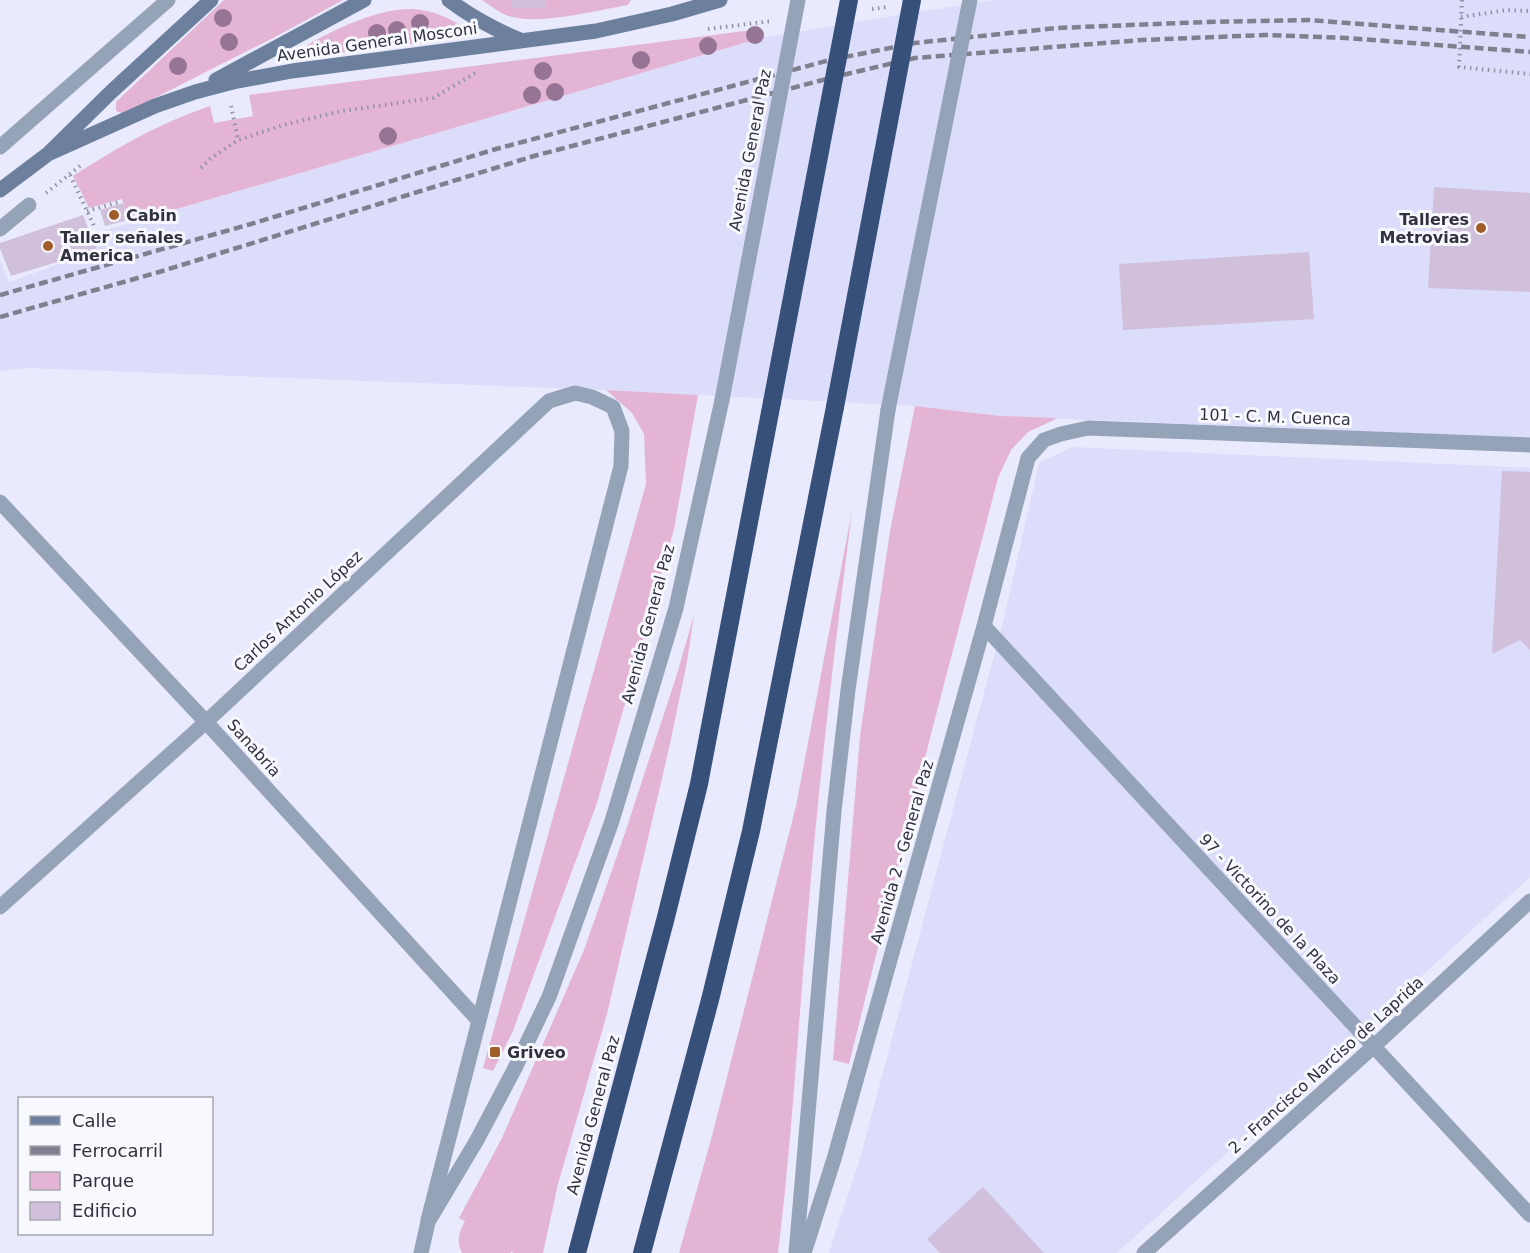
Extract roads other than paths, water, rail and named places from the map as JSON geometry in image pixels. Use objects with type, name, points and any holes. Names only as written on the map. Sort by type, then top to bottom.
[{"type":"highway","name":"Avenida General Paz","points":[[577,1253],[699,784],[849,0]]},
{"type":"highway","points":[[642,1253],[710,1000],[751,831],[836,407],[912,0]]},
{"type":"main road","name":"Avenida General Mosconi","points":[[0,190],[48,154],[111,92],[211,0]]},
{"type":"main road","points":[[195,92],[364,0]]},
{"type":"main road","points":[[448,0],[491,28],[520,40]]},
{"type":"main road","name":"Avenida General Mosconi","points":[[48,154],[142,111],[195,92],[270,74],[596,31],[672,14],[720,0]]},
{"type":"street","points":[[0,147],[168,0]]},
{"type":"street","name":"Avenida General Paz","points":[[428,1222],[477,1140],[549,996],[612,821],[676,608],[722,400],[798,0]]},
{"type":"street","points":[[796,1253],[835,800],[848,690],[888,410],[970,0]]},
{"type":"street","points":[[0,228],[29,205]]},
{"type":"street","name":"Carlos Antonio López","points":[[0,907],[206,722],[549,400],[575,393],[592,397],[613,407],[622,431]]},
{"type":"street","name":"101 - C. M. Cuenca","points":[[1028,458],[1044,440],[1088,428],[1530,445]]},
{"type":"street","name":"Avenida General Paz","points":[[420,1253],[450,1128],[621,466],[622,431]]},
{"type":"street","name":"Avenida 2 - General Paz","points":[[804,1253],[834,1159],[984,626],[1028,458]]},
{"type":"street","name":"Sanabria","points":[[0,502],[206,722],[479,1020]]},
{"type":"street","name":"97 - Victorino de la Plaza","points":[[984,626],[1530,1215]]},
{"type":"street","name":"2 - Francisco Narciso de Laprida","points":[[1144,1253],[1373,1047],[1530,901]]},
{"type":"railway","points":[[0,295],[251,224],[496,149],[830,60],[915,43],[1057,28],[1309,20],[1530,37]]},
{"type":"railway","points":[[0,317],[159,272],[534,156],[915,58],[1142,40],[1265,35],[1346,38],[1530,52]]},
{"type":"place","name":"Cabin","points":[[114,215]]},
{"type":"place","name":"Talleres Metrovias","points":[[1481,228]]},
{"type":"place","name":"Taller señales America","points":[[48,246]]},
{"type":"place","name":"Griveo","points":[[495,1052]]}]
